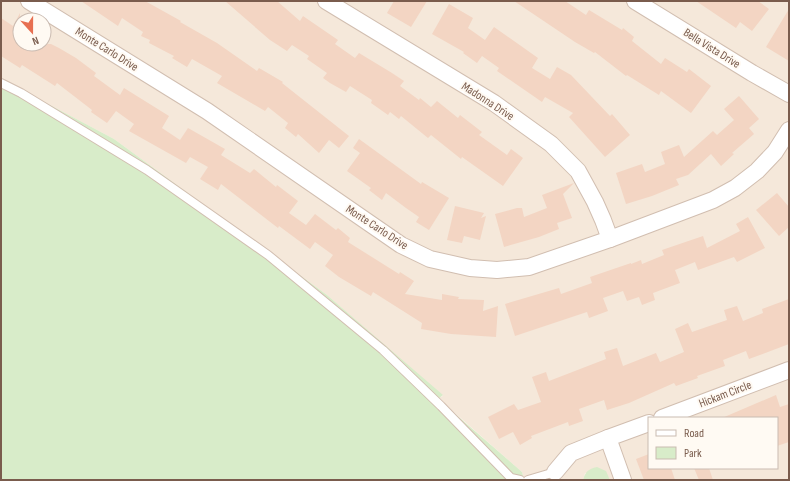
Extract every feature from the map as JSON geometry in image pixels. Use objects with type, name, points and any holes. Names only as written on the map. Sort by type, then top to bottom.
[{"type":"street","name":"Monte Carlo Drive","points":[[29,1],[207,111],[401,245],[430,259],[470,268],[497,270],[529,267],[610,239],[713,200],[735,188],[757,171],[775,152],[789,130]]},
{"type":"street","name":"Madonna Drive","points":[[326,1],[348,7],[494,103],[552,144],[578,171],[595,202],[610,239]]},
{"type":"street","name":"Bella Vista Drive","points":[[635,1],[789,94]]},
{"type":"street","name":"Hickam Circle","points":[[665,417],[789,370]]},
{"type":"street","points":[[555,472],[571,453],[648,423]]},
{"type":"street","points":[[608,438],[624,480]]},
{"type":"lane","points":[[1,83],[21,93],[147,170],[268,255],[383,350],[512,478],[520,480]]},
{"type":"lane","points":[[528,480],[555,472]]},
{"type":"shaded area","points":[[1,1],[789,1],[789,480],[610,480],[608,476],[585,473],[583,480],[524,480],[522,472],[438,398],[443,396],[327,295],[114,139],[1,79]]},
{"type":"green space","points":[[1,79],[114,139],[327,295],[443,395],[438,399],[522,472],[524,480],[1,480]]},
{"type":"green space","points":[[597,467],[606,471],[610,480],[583,480],[587,471]]},
{"type":"building","points":[[81,1],[145,1],[217,43],[257,71],[259,68],[283,82],[282,83],[349,136],[339,148],[329,140],[319,153],[298,134],[296,137],[285,128],[288,123],[268,107],[265,111],[217,83],[222,76],[192,59],[187,67],[172,58],[174,56],[149,43],[150,40],[141,36],[143,32],[122,18],[118,26]]},
{"type":"building","points":[[225,1],[277,1],[300,21],[303,16],[338,40],[335,44],[355,58],[359,53],[404,81],[400,86],[419,100],[420,98],[431,107],[437,101],[458,118],[460,115],[482,132],[479,135],[507,155],[511,149],[523,158],[503,186],[462,157],[461,159],[431,135],[428,138],[401,116],[399,119],[390,112],[388,115],[371,103],[372,100],[350,86],[346,92],[330,83],[323,78],[327,73],[307,59],[309,56],[292,45],[287,51],[270,40]]},
{"type":"building","points":[[394,1],[427,1],[411,27],[387,13]]},
{"type":"building","points":[[514,1],[565,1],[586,15],[589,10],[622,30],[623,28],[634,37],[632,41],[661,64],[665,58],[687,72],[689,69],[711,86],[691,113],[661,91],[659,95],[627,75],[626,76],[595,52],[594,53],[575,42]]},
{"type":"building","points":[[696,1],[758,1],[769,9],[752,31],[740,22],[736,28]]},
{"type":"building","points":[[449,4],[473,18],[468,28],[485,40],[494,27],[538,58],[532,68],[550,79],[557,67],[571,75],[610,116],[612,114],[630,135],[605,157],[569,117],[573,113],[545,97],[542,102],[497,71],[499,68],[482,56],[477,63],[463,53],[464,52],[432,34]]},
{"type":"building","points":[[789,9],[789,61],[766,47]]},
{"type":"building","points":[[1,18],[12,25],[12,52],[52,52],[52,44],[76,58],[96,73],[94,76],[120,95],[124,88],[169,116],[162,128],[180,140],[188,128],[225,149],[221,155],[250,173],[254,169],[276,187],[277,185],[298,201],[289,213],[306,225],[315,214],[336,230],[338,228],[350,238],[348,242],[399,274],[400,272],[414,281],[405,294],[442,300],[442,294],[459,297],[458,299],[484,300],[483,311],[498,306],[496,337],[451,334],[421,329],[422,323],[373,292],[371,296],[339,277],[325,266],[333,255],[315,242],[310,249],[279,226],[278,228],[221,184],[218,190],[200,179],[208,167],[190,157],[186,163],[129,131],[134,124],[116,111],[107,123],[91,112],[92,110],[57,83],[55,86],[22,65],[20,68],[1,56]]},
{"type":"building","points":[[739,96],[759,119],[749,128],[754,134],[732,153],[734,154],[721,166],[711,154],[688,175],[676,179],[679,185],[652,196],[626,204],[616,173],[642,164],[645,172],[665,164],[661,152],[679,145],[684,157],[713,131],[717,135],[734,120],[724,109]]},
{"type":"building","points":[[359,139],[421,184],[422,182],[449,198],[429,230],[416,222],[419,217],[386,193],[382,200],[369,190],[371,188],[347,171],[360,153],[353,148]]},
{"type":"building","points":[[574,183],[563,194],[572,218],[557,223],[559,229],[539,237],[504,247],[495,214],[522,208],[524,217],[547,208],[542,195]]},
{"type":"building","points":[[777,193],[789,207],[789,227],[779,236],[756,210]]},
{"type":"building","points":[[455,206],[484,213],[481,218],[486,216],[480,240],[464,236],[462,243],[447,240]]},
{"type":"building","points":[[748,217],[765,248],[737,262],[734,257],[698,270],[695,262],[675,270],[680,283],[653,293],[655,300],[642,305],[639,297],[627,301],[623,291],[603,298],[608,311],[589,318],[587,312],[515,336],[505,304],[559,288],[561,294],[592,283],[590,277],[641,260],[642,264],[664,255],[662,250],[703,236],[707,248],[740,231],[736,224]]},
{"type":"building","points":[[789,299],[789,344],[749,359],[746,351],[723,360],[725,366],[697,376],[698,378],[676,386],[674,383],[629,403],[607,410],[604,400],[579,409],[583,421],[569,426],[568,422],[531,436],[532,438],[520,445],[513,432],[499,439],[488,417],[514,404],[518,410],[541,402],[532,377],[546,372],[549,381],[606,359],[604,352],[617,348],[623,366],[656,353],[660,362],[684,352],[675,329],[688,323],[692,332],[727,320],[724,310],[737,306],[743,321],[763,313],[762,309]]},
{"type":"building","points":[[776,395],[780,407],[789,404],[789,442],[778,446],[778,417],[724,417]]},
{"type":"building","points":[[648,454],[648,469],[671,469],[675,480],[644,480],[636,459]]},
{"type":"building","points":[[694,469],[709,469],[713,480],[699,480]]}]
